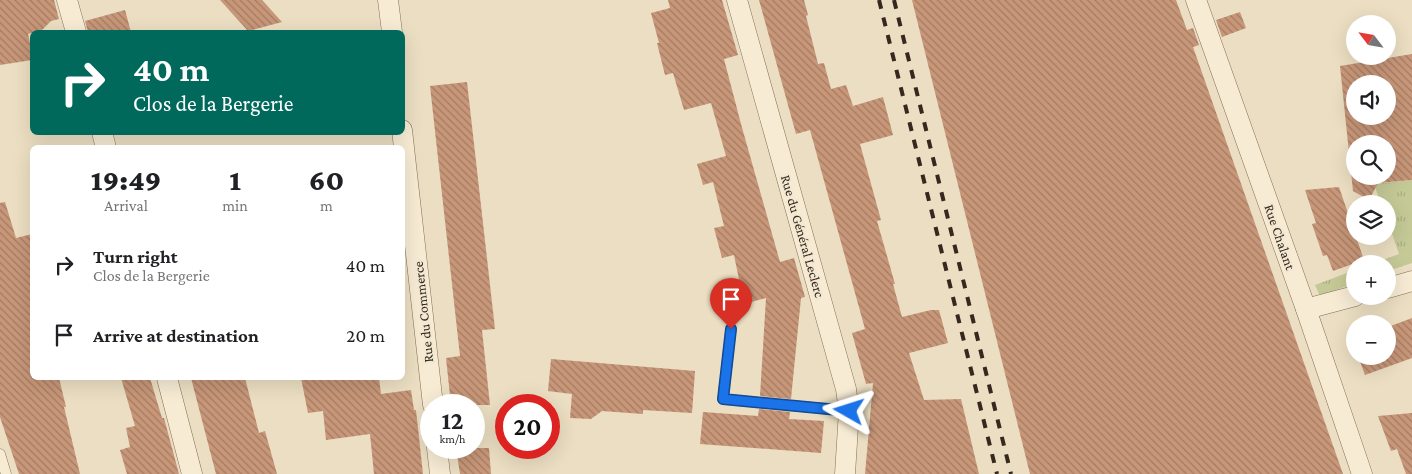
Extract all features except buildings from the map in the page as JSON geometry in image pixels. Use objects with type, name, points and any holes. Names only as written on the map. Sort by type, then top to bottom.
[{"type":"street","points":[[67,0],[75,30]]},
{"type":"street","points":[[388,0],[392,30]]},
{"type":"street","name":"Rue du Général Leclerc","points":[[737,0],[846,389],[849,411],[845,474]]},
{"type":"street","name":"Rue Chalant","points":[[1196,0],[1306,309],[1362,474]]},
{"type":"street","name":"Rue du Commerce","points":[[405,157],[432,394]]},
{"type":"street","points":[[1396,286],[1412,281]]},
{"type":"street","points":[[1306,309],[1346,298]]},
{"type":"street","points":[[168,380],[192,474]]},
{"type":"street","points":[[438,459],[440,474]]},
{"type":"lane","points":[[731,329],[723,399],[849,411]]},
{"type":"lane","points":[[0,454],[6,474]]},
{"type":"green space","points":[[1412,180],[1412,263],[1396,268],[1396,255],[1399,254],[1396,245],[1396,195],[1378,195],[1374,185],[1396,185],[1396,182]]},
{"type":"green space","points":[[1346,273],[1346,286],[1320,296],[1315,285]]},
{"type":"railway","points":[[879,0],[997,474]]},
{"type":"railway","points":[[894,0],[1011,474]]},
{"type":"route","points":[[731,329],[723,399],[849,411]]}]
